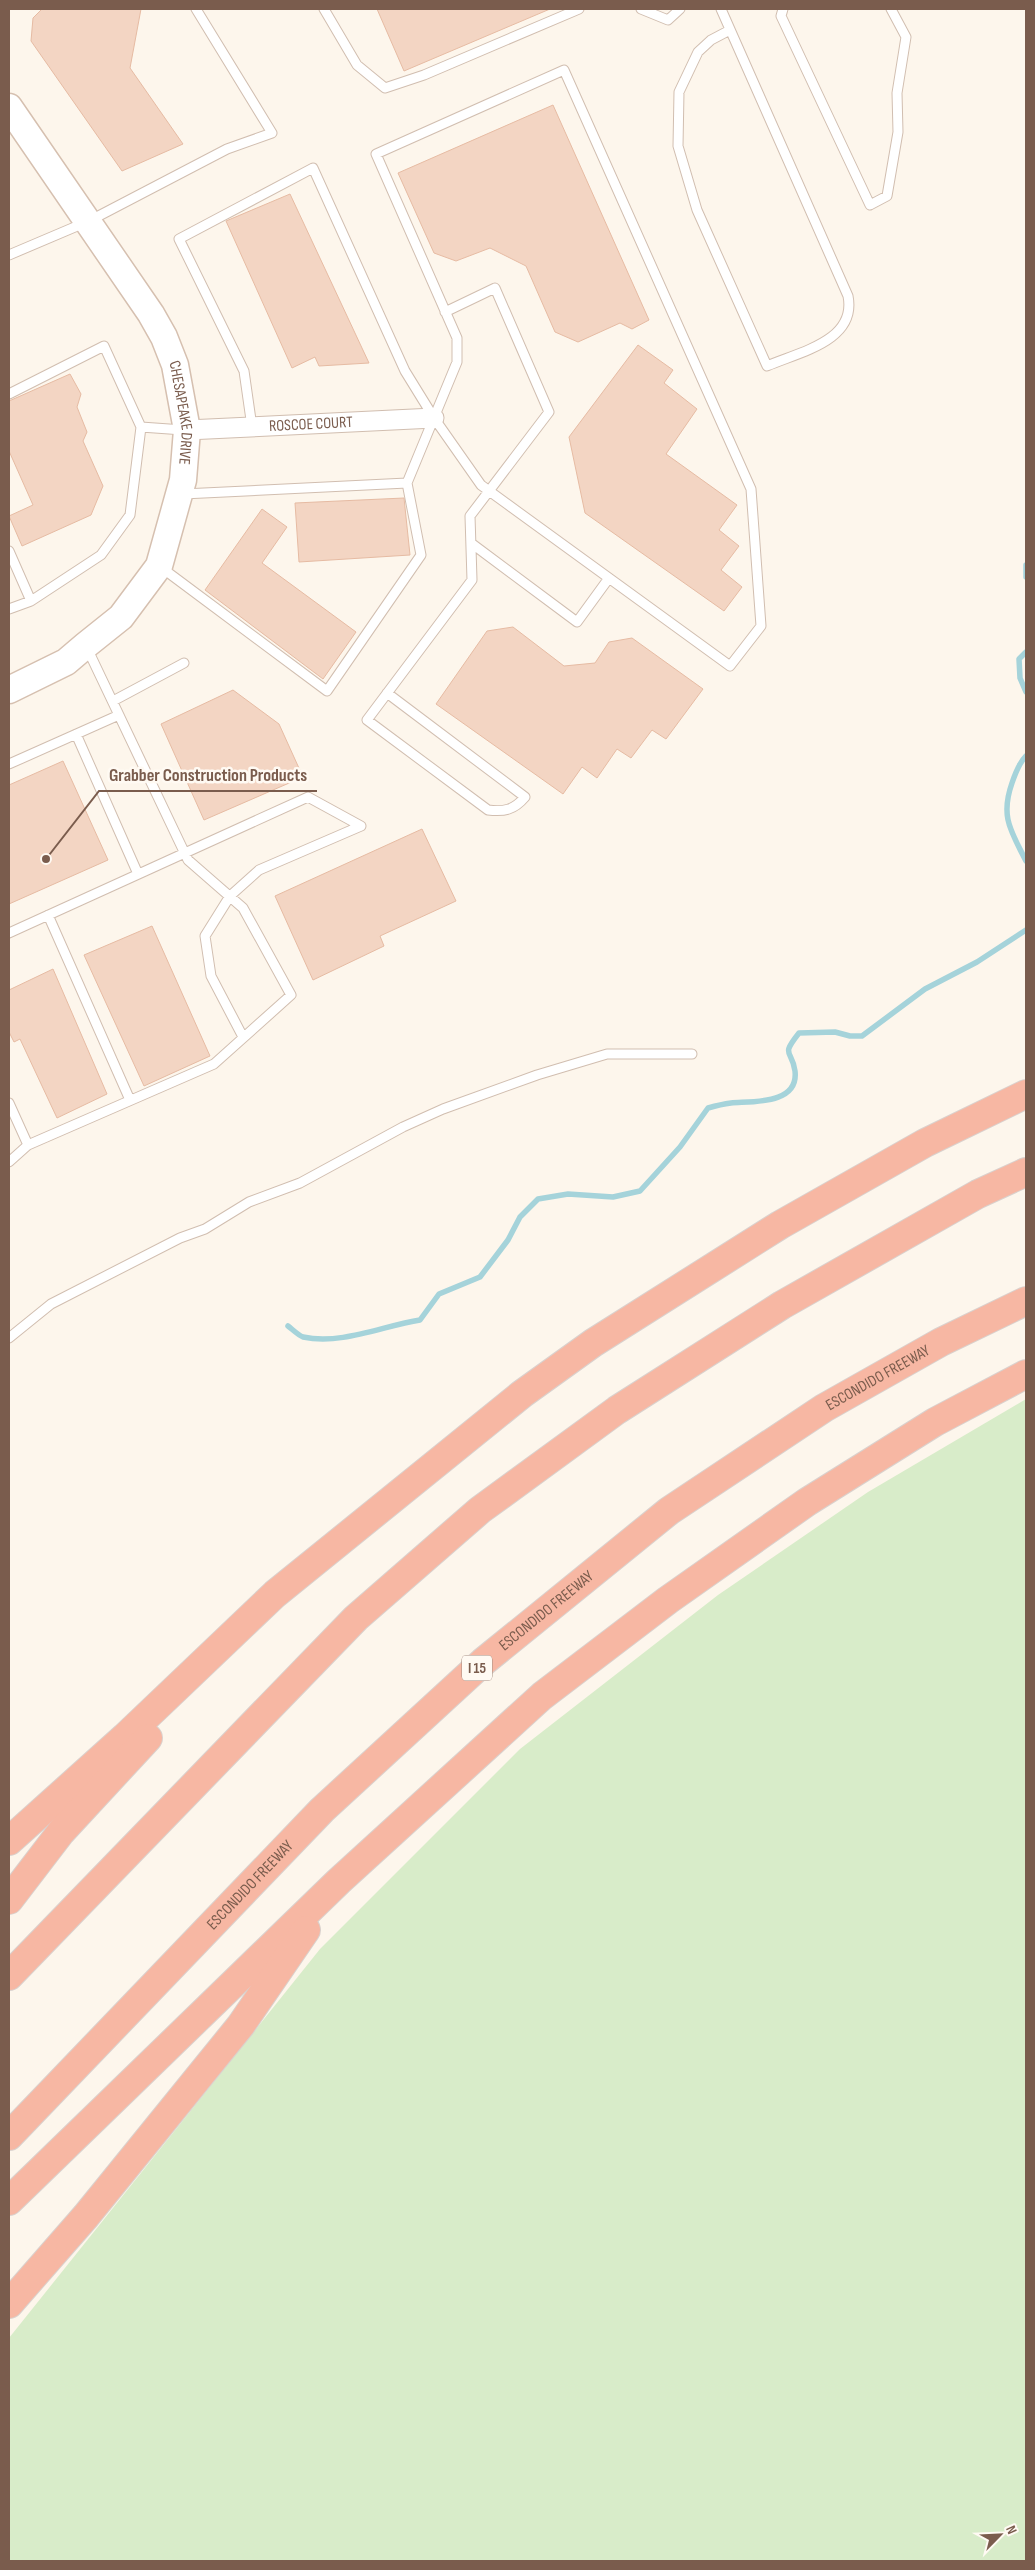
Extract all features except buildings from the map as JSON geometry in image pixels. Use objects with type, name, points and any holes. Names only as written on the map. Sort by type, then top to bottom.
[{"type":"highway","points":[[986,1112],[1026,1084]]},
{"type":"highway","points":[[9,1841],[125,1737],[275,1594],[522,1394],[593,1343],[780,1225],[925,1143],[1026,1094]]},
{"type":"highway","points":[[9,1976],[356,1618],[480,1510],[617,1410],[782,1305],[978,1194],[1026,1172]]},
{"type":"highway","name":"ESCONDIDO FREEWAY","points":[[9,2136],[322,1810],[490,1656],[685,1500],[824,1408],[941,1342],[1026,1301]]},
{"type":"highway","points":[[9,2201],[339,1881],[542,1696],[668,1600],[807,1502],[936,1422],[1001,1386],[1026,1375]]},
{"type":"highway","points":[[9,1900],[61,1832],[201,1680],[339,1542]]},
{"type":"highway","points":[[9,2304],[86,2216],[241,2025],[339,1881]]},
{"type":"street","name":"CHESAPEAKE DRIVE","points":[[9,107],[89,221],[151,314],[164,337],[175,365],[187,430],[180,494],[159,566],[121,617],[66,662],[9,690]]},
{"type":"street","name":"ROSCOE COURT","points":[[187,430],[434,418]]},
{"type":"lane","points":[[9,255],[89,221],[226,149],[272,133],[196,9]]},
{"type":"lane","points":[[324,9],[357,65],[386,88],[424,76],[579,9]]},
{"type":"lane","points":[[641,9],[668,20],[680,9]]},
{"type":"lane","points":[[721,9],[848,296],[850,307],[849,317],[837,335],[767,366],[697,210],[678,146],[679,92],[698,52],[711,40],[730,30]]},
{"type":"lane","points":[[783,9],[780,16],[870,205],[886,196],[898,132],[897,92],[906,37],[891,9]]},
{"type":"lane","points":[[159,566],[327,691],[421,556],[407,483],[434,418],[457,362],[457,338],[376,154],[564,70],[751,489],[760,626],[730,666],[481,485],[434,418],[405,371],[314,168],[179,239],[244,372],[252,427]]},
{"type":"lane","points":[[387,693],[525,797],[519,804],[504,812],[488,810],[367,720],[387,693],[472,580],[470,516],[549,412],[495,288],[445,312]]},
{"type":"lane","points":[[9,394],[104,346],[141,427],[130,515],[102,555],[30,601],[9,609]]},
{"type":"lane","points":[[141,427],[187,430]]},
{"type":"lane","points":[[180,494],[407,483]]},
{"type":"lane","points":[[471,543],[577,622],[609,578]]},
{"type":"lane","points":[[9,550],[30,601]]},
{"type":"lane","points":[[9,1162],[28,1145],[214,1064],[291,994],[243,908],[188,860],[86,645]]},
{"type":"lane","points":[[112,701],[184,663]]},
{"type":"lane","points":[[9,764],[119,715]]},
{"type":"lane","points":[[76,734],[138,874]]},
{"type":"lane","points":[[9,933],[308,798],[360,826],[259,870],[230,896],[205,936],[211,976],[243,1038]]},
{"type":"lane","points":[[48,915],[130,1100]]},
{"type":"lane","points":[[9,1338],[51,1304],[180,1238],[206,1229],[249,1202],[300,1183],[403,1127],[443,1110],[537,1075],[607,1054],[692,1054]]},
{"type":"lane","points":[[9,1103],[28,1145]]},
{"type":"green space","points":[[1026,1399],[1026,2561],[9,2561],[9,2338],[320,1949],[520,1749],[718,1595],[868,1492]]},
{"type":"waterway","points":[[1026,565],[1026,577]]},
{"type":"waterway","points":[[1026,652],[1019,659],[1020,678],[1026,692]]},
{"type":"waterway","points":[[1026,756],[1014,776],[1007,805],[1009,824],[1026,861]]},
{"type":"waterway","points":[[288,1326],[303,1337],[332,1339],[420,1320],[439,1294],[480,1277],[508,1240],[520,1217],[538,1199],[568,1194],[613,1197],[640,1191],[680,1147],[708,1108],[728,1103],[772,1099],[782,1096],[790,1090],[794,1082],[795,1071],[789,1050],[799,1033],[835,1032],[850,1036],[862,1036],[925,989],[977,962],[1026,930]]},
{"type":"place","name":"Grabber Construction Products","points":[[46,859]]}]
